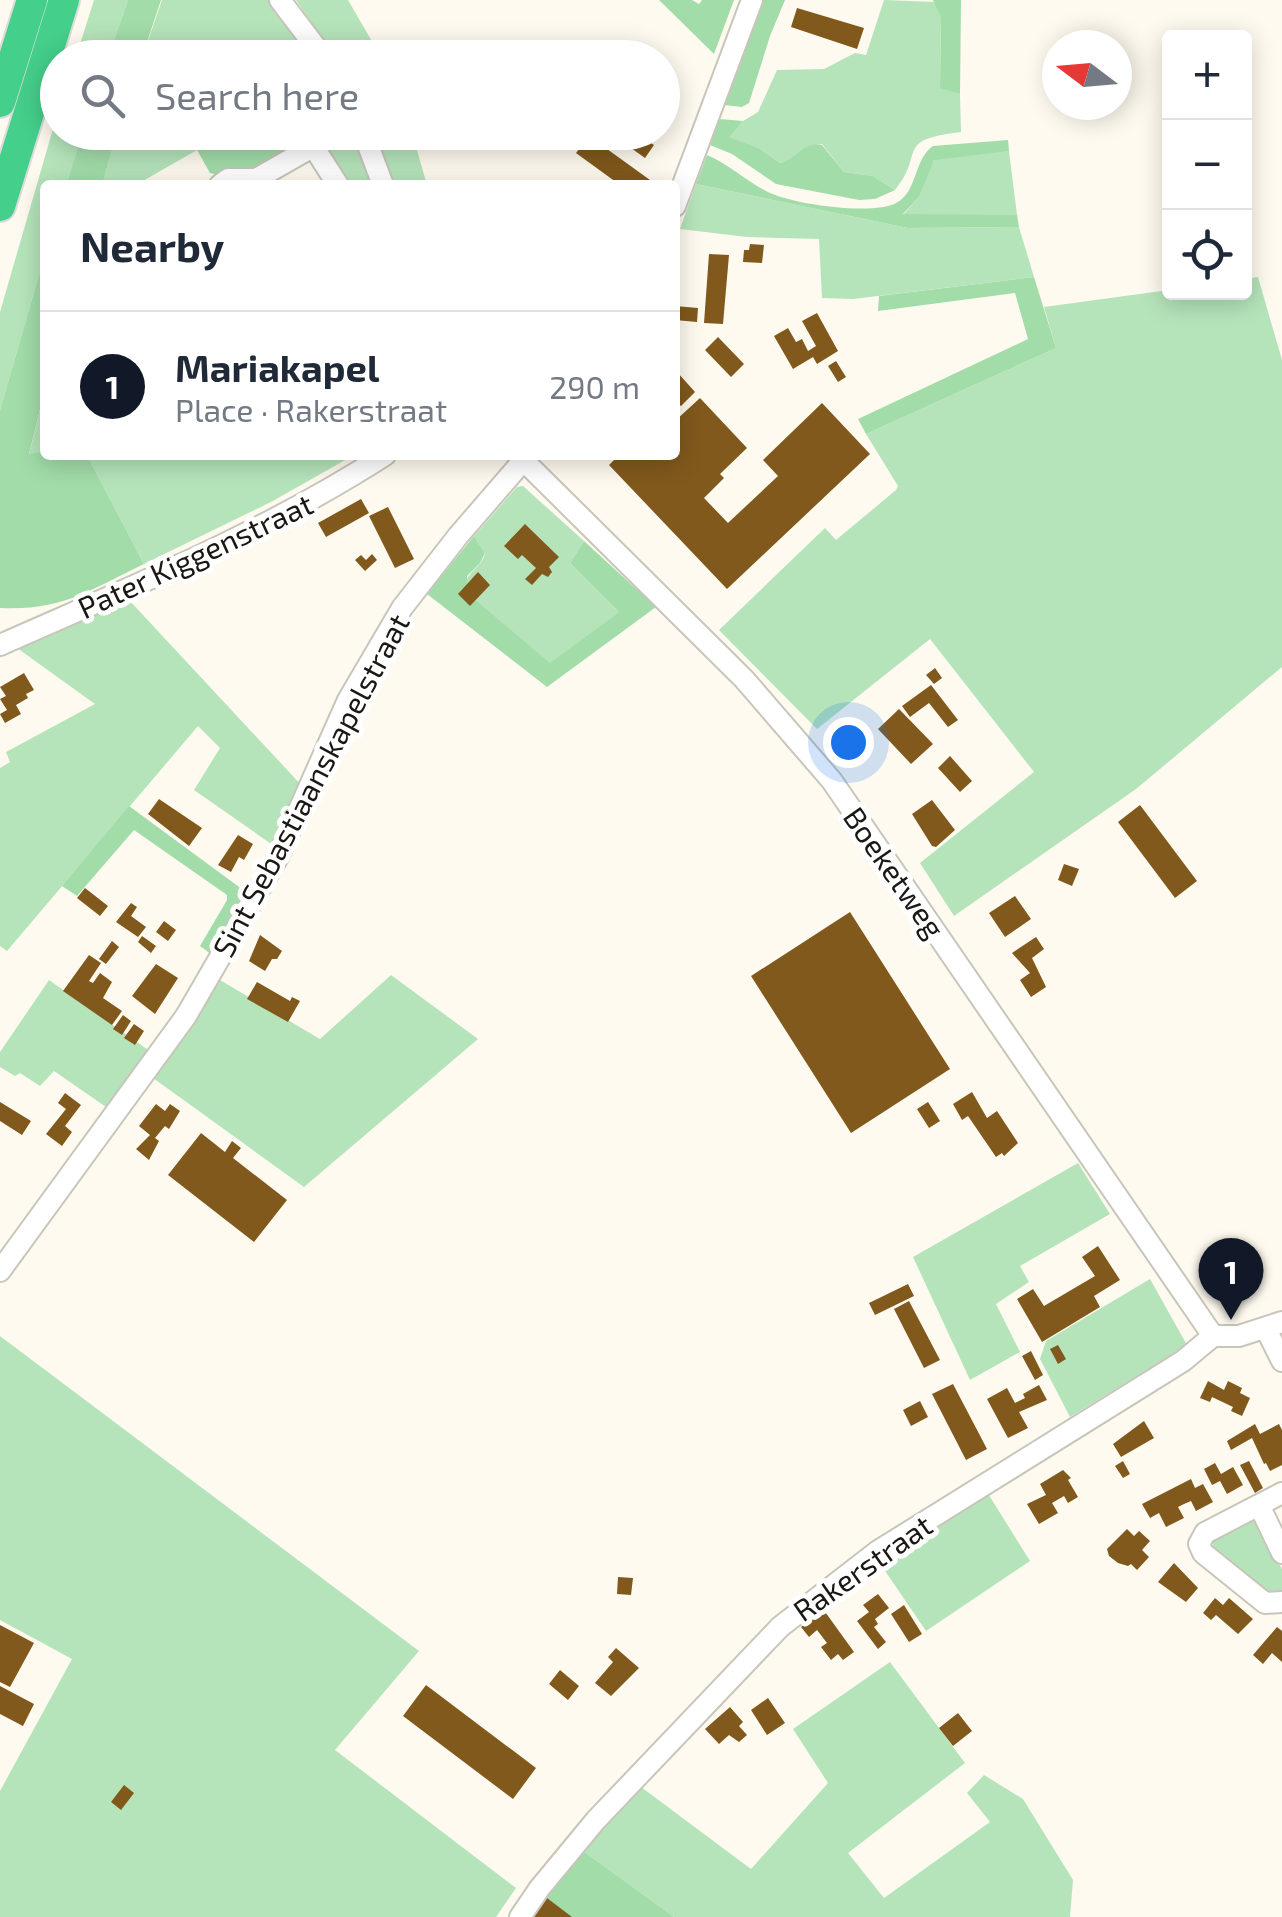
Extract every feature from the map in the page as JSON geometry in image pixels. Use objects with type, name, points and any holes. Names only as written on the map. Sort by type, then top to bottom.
[{"type":"highway","points":[[0,102],[32,0]]},
{"type":"highway","points":[[52,40],[64,0]]},
{"type":"highway","points":[[0,206],[40,77]]},
{"type":"street","points":[[280,0],[310,40]]},
{"type":"street","points":[[680,193],[752,0]]},
{"type":"street","points":[[227,180],[265,180],[297,150]]},
{"type":"street","points":[[316,150],[335,180]]},
{"type":"street","points":[[370,150],[381,180]]},
{"type":"street","name":"Pater Kiggenstraat","points":[[0,645],[252,532],[377,460]]},
{"type":"street","name":"Sint Sebastiaanskapelstraat","points":[[0,1271],[186,1016],[278,857],[348,700],[402,608],[521,460]]},
{"type":"street","name":"Boeketweg","points":[[526,460],[744,678],[832,781],[1214,1336]]},
{"type":"street","points":[[1214,1336],[1239,1336],[1274,1325],[1282,1361]]},
{"type":"street","name":"Rakerstraat","points":[[520,1917],[538,1889],[596,1820],[780,1627],[878,1550],[1183,1362],[1214,1336]]},
{"type":"street","points":[[1282,1493],[1205,1533],[1199,1544],[1203,1552],[1265,1602],[1282,1602]]},
{"type":"street","points":[[1259,1505],[1282,1553]]},
{"type":"green space","points":[[94,0],[128,0],[114,40],[81,40]]},
{"type":"green space","points":[[128,0],[161,0],[148,40],[114,40]]},
{"type":"green space","points":[[162,0],[274,0],[302,40],[148,40]]},
{"type":"green space","points":[[296,0],[348,0],[371,40],[323,40]]},
{"type":"green space","points":[[659,0],[692,0],[699,4],[702,0],[734,0],[714,54]]},
{"type":"green space","points":[[761,0],[785,0],[749,103],[742,107],[724,105]]},
{"type":"green space","points":[[884,0],[935,2],[941,16],[940,87],[960,94],[961,132],[918,144],[895,190],[873,176],[844,172],[822,144],[780,163],[759,148],[728,137],[758,112],[777,70],[824,69],[855,53],[866,55]]},
{"type":"green space","points":[[933,0],[961,0],[960,94],[940,88],[941,17]]},
{"type":"green space","points":[[719,119],[743,121],[729,137],[759,148],[780,163],[805,148],[822,145],[844,172],[873,176],[895,190],[875,199],[859,200],[776,184],[732,154],[710,145]]},
{"type":"green space","points":[[1008,140],[1009,151],[934,160],[919,197],[903,214],[1017,215],[1019,227],[908,228],[696,184],[707,155],[777,196],[831,207],[885,207],[903,198],[922,159],[933,146]]},
{"type":"green space","points":[[47,150],[77,150],[68,180],[40,180],[40,271],[0,410],[0,312]]},
{"type":"green space","points":[[77,150],[112,150],[103,180],[68,180]]},
{"type":"green space","points":[[112,150],[197,150],[145,180],[103,180]]},
{"type":"green space","points":[[197,150],[286,153],[237,179],[210,173]]},
{"type":"green space","points":[[324,150],[360,150],[372,180],[341,180]]},
{"type":"green space","points":[[380,150],[417,150],[426,180],[391,180]]},
{"type":"green space","points":[[1009,151],[1017,215],[903,215],[919,197],[937,157]]},
{"type":"green space","points":[[696,184],[908,228],[1019,227],[1034,277],[853,299],[822,298],[819,239],[747,237],[680,229]]},
{"type":"green space","points":[[40,271],[40,409],[29,454],[40,452],[40,460],[90,460],[144,564],[59,602],[0,608],[0,410]]},
{"type":"green space","points":[[1034,277],[1056,348],[866,434],[858,419],[1028,339],[1015,293],[878,311],[879,296]]},
{"type":"green space","points":[[1258,277],[1282,360],[1282,667],[1136,789],[954,916],[920,863],[1034,772],[930,639],[817,729],[719,630],[825,528],[836,540],[896,490],[898,486],[866,434],[1056,348],[1044,307],[1162,291],[1162,300],[1252,300],[1252,278]]},
{"type":"green space","points":[[40,410],[40,452],[29,455]]},
{"type":"green space","points":[[90,460],[345,460],[271,502],[144,564]]},
{"type":"green space","points":[[523,486],[584,541],[570,563],[619,612],[550,664],[475,602],[465,587],[485,553],[474,536],[517,487]]},
{"type":"green space","points":[[474,536],[485,553],[467,576],[467,593],[550,663],[619,612],[570,563],[584,541],[656,607],[547,687],[427,594]]},
{"type":"green space","points":[[129,600],[304,788],[277,848],[194,790],[220,748],[198,726],[7,951],[0,946],[0,768],[10,762],[6,752],[95,704],[17,648]]},
{"type":"green space","points":[[129,806],[250,895],[215,957],[200,946],[227,895],[134,830],[77,896],[62,886]]},
{"type":"green space","points":[[391,975],[478,1039],[304,1187],[153,1078],[220,980],[320,1039]]},
{"type":"green space","points":[[49,980],[151,1052],[109,1109],[54,1071],[40,1086],[20,1073],[15,1076],[0,1067],[0,1052]]},
{"type":"green space","points":[[1078,1163],[1110,1214],[1020,1266],[1029,1282],[996,1304],[1020,1352],[970,1380],[913,1257]]},
{"type":"green space","points":[[1150,1279],[1187,1345],[1070,1417],[1040,1359],[1046,1341]]},
{"type":"green space","points":[[0,1336],[419,1651],[335,1750],[516,1888],[496,1917],[0,1917],[0,1791],[72,1659],[0,1620]]},
{"type":"green space","points":[[987,1492],[1030,1561],[926,1631],[879,1562]]},
{"type":"green space","points":[[1252,1519],[1282,1569],[1282,1595],[1270,1596],[1213,1547],[1213,1539]]},
{"type":"green space","points":[[890,1662],[965,1763],[848,1853],[884,1898],[990,1822],[967,1793],[984,1775],[1023,1799],[1073,1880],[1070,1917],[674,1917],[582,1850],[637,1784],[751,1869],[828,1783],[793,1729]]},
{"type":"green space","points":[[582,1850],[674,1917],[567,1917],[544,1899]]},
{"type":"building","points":[[797,8],[864,28],[857,49],[791,27]]},
{"type":"building","points":[[608,150],[650,180],[613,180],[576,153]]},
{"type":"building","points":[[634,150],[651,150],[645,158]]},
{"type":"building","points":[[750,244],[764,245],[762,263],[743,262],[744,250],[749,250]]},
{"type":"building","points":[[709,254],[729,255],[723,324],[704,323]]},
{"type":"building","points":[[680,306],[698,308],[697,322],[680,320]]},
{"type":"building","points":[[817,313],[838,351],[817,364],[813,357],[793,369],[774,336],[788,328],[796,342],[802,339],[808,351],[816,346],[802,321]]},
{"type":"building","points":[[718,337],[744,364],[731,377],[705,350]]},
{"type":"building","points":[[836,361],[846,377],[838,382],[828,366]]},
{"type":"building","points":[[680,375],[695,392],[680,405]]},
{"type":"building","points":[[700,398],[747,448],[720,474],[724,478],[704,498],[728,523],[778,476],[763,460],[822,403],[870,454],[727,589],[609,465],[614,460],[680,460],[680,416]]},
{"type":"building","points":[[361,499],[369,513],[326,537],[318,523]]},
{"type":"building","points":[[388,507],[414,559],[395,568],[369,516]]},
{"type":"building","points":[[525,524],[559,557],[549,567],[552,572],[548,577],[542,574],[532,585],[525,579],[536,568],[504,546]]},
{"type":"building","points":[[372,554],[377,560],[365,571],[355,560],[361,555],[366,560]]},
{"type":"building","points":[[478,572],[490,585],[470,606],[458,594]]},
{"type":"building","points":[[935,668],[942,678],[934,684],[926,675]]},
{"type":"building","points":[[24,673],[34,690],[16,705],[21,714],[5,723],[0,714],[7,710],[0,699],[6,696],[0,687]]},
{"type":"building","points":[[931,685],[958,720],[948,727],[929,703],[910,717],[902,706]]},
{"type":"building","points":[[899,709],[933,744],[911,764],[878,729]]},
{"type":"building","points":[[950,756],[972,781],[960,792],[938,768]]},
{"type":"building","points":[[159,799],[202,828],[189,846],[148,814]]},
{"type":"building","points":[[932,800],[955,830],[936,847],[912,814]]},
{"type":"building","points":[[1140,805],[1197,881],[1175,898],[1118,822]]},
{"type":"building","points":[[238,835],[253,844],[231,872],[218,865]]},
{"type":"building","points":[[1064,864],[1079,869],[1072,886],[1058,880]]},
{"type":"building","points":[[85,888],[108,906],[100,916],[77,898]]},
{"type":"building","points":[[1015,896],[1031,919],[1005,937],[989,913]]},
{"type":"building","points":[[131,903],[137,907],[131,916],[146,927],[138,937],[116,922]]},
{"type":"building","points":[[850,912],[950,1069],[851,1133],[751,976]]},
{"type":"building","points":[[164,921],[176,930],[168,941],[156,932]]},
{"type":"building","points":[[260,935],[282,951],[265,971],[249,961]]},
{"type":"building","points":[[142,936],[156,946],[151,953],[138,942]]},
{"type":"building","points":[[1036,937],[1044,949],[1032,958],[1046,987],[1031,997],[1020,980],[1030,973],[1012,953]]},
{"type":"building","points":[[112,941],[119,947],[106,964],[99,959]]},
{"type":"building","points":[[89,955],[101,963],[89,981],[93,983],[100,973],[112,982],[103,998],[122,1011],[112,1025],[63,991]]},
{"type":"building","points":[[156,964],[178,978],[155,1014],[132,996]]},
{"type":"building","points":[[257,982],[290,1001],[292,997],[300,1001],[288,1022],[247,999]]},
{"type":"building","points":[[123,1015],[131,1021],[122,1035],[113,1029]]},
{"type":"building","points":[[134,1024],[144,1031],[135,1045],[124,1038]]},
{"type":"building","points":[[972,1092],[987,1118],[997,1111],[1018,1143],[1004,1156],[1002,1153],[996,1157],[968,1116],[962,1120],[953,1104]]},
{"type":"building","points":[[65,1093],[81,1105],[65,1126],[72,1132],[62,1146],[46,1134],[66,1109],[58,1103]]},
{"type":"building","points":[[0,1102],[31,1121],[22,1135],[0,1121]]},
{"type":"building","points":[[928,1102],[940,1121],[929,1128],[917,1109]]},
{"type":"building","points":[[156,1104],[165,1111],[170,1104],[180,1111],[169,1129],[165,1126],[155,1138],[159,1141],[149,1160],[136,1149],[150,1135],[139,1126]]},
{"type":"building","points":[[201,1133],[225,1152],[232,1141],[241,1148],[233,1158],[287,1200],[254,1242],[168,1175]]},
{"type":"building","points":[[1098,1246],[1120,1280],[1094,1296],[1100,1307],[1042,1342],[1017,1299],[1033,1289],[1044,1306],[1095,1276],[1082,1257]]},
{"type":"building","points":[[908,1284],[914,1296],[875,1315],[869,1303]]},
{"type":"building","points":[[909,1301],[940,1360],[924,1368],[894,1309]]},
{"type":"building","points":[[1058,1345],[1066,1359],[1058,1364],[1050,1349]]},
{"type":"building","points":[[1031,1351],[1043,1375],[1035,1380],[1022,1356]]},
{"type":"building","points":[[1208,1381],[1224,1390],[1228,1381],[1242,1388],[1240,1393],[1250,1398],[1242,1416],[1212,1397],[1210,1402],[1200,1398]]},
{"type":"building","points":[[953,1384],[987,1449],[966,1460],[932,1394]]},
{"type":"building","points":[[1039,1385],[1047,1400],[1019,1412],[1028,1428],[1008,1438],[987,1399],[1007,1388],[1015,1403]]},
{"type":"building","points":[[920,1401],[928,1417],[911,1426],[903,1410]]},
{"type":"building","points":[[1144,1421],[1154,1438],[1121,1457],[1113,1444]]},
{"type":"building","points":[[1255,1424],[1260,1434],[1279,1424],[1282,1430],[1282,1465],[1270,1471],[1252,1438],[1231,1450],[1227,1441]]},
{"type":"building","points":[[1123,1461],[1130,1474],[1123,1478],[1115,1466]]},
{"type":"building","points":[[1249,1461],[1263,1488],[1255,1493],[1240,1465]]},
{"type":"building","points":[[1215,1463],[1221,1474],[1233,1467],[1243,1485],[1227,1494],[1220,1481],[1212,1485],[1204,1469]]},
{"type":"building","points":[[1063,1470],[1071,1478],[1068,1480],[1078,1497],[1068,1503],[1064,1496],[1052,1503],[1058,1513],[1039,1524],[1027,1504],[1046,1495],[1040,1484]]},
{"type":"building","points":[[1191,1479],[1195,1488],[1203,1484],[1213,1502],[1196,1511],[1191,1501],[1178,1507],[1184,1518],[1166,1527],[1159,1513],[1150,1518],[1142,1504]]},
{"type":"building","points":[[1127,1529],[1134,1536],[1139,1531],[1150,1541],[1142,1550],[1149,1557],[1137,1570],[1131,1564],[1118,1563],[1107,1549]]},
{"type":"building","points":[[1174,1563],[1198,1588],[1186,1602],[1158,1582]]},
{"type":"building","points":[[618,1577],[633,1578],[631,1595],[617,1594]]},
{"type":"building","points":[[878,1594],[889,1608],[875,1619],[878,1624],[874,1627],[886,1642],[878,1649],[857,1621],[869,1612],[863,1605]]},
{"type":"building","points":[[1215,1598],[1223,1605],[1229,1598],[1253,1619],[1238,1634],[1216,1615],[1211,1620],[1203,1613]]},
{"type":"building","points":[[904,1605],[922,1634],[909,1642],[891,1614]]},
{"type":"building","points":[[823,1609],[854,1652],[843,1660],[838,1654],[831,1660],[821,1647],[827,1643],[817,1630],[809,1637],[801,1627]]},
{"type":"building","points":[[0,1625],[34,1643],[10,1687],[0,1682]]},
{"type":"building","points":[[1277,1627],[1282,1631],[1282,1662],[1272,1653],[1263,1664],[1253,1655]]},
{"type":"building","points":[[616,1648],[639,1668],[611,1696],[595,1683],[613,1662],[608,1657]]},
{"type":"building","points":[[560,1670],[579,1686],[568,1700],[549,1684]]},
{"type":"building","points":[[426,1685],[536,1768],[513,1799],[403,1716]]},
{"type":"building","points":[[0,1686],[34,1704],[23,1726],[0,1714]]},
{"type":"building","points":[[768,1698],[785,1723],[767,1735],[751,1710]]},
{"type":"building","points":[[730,1707],[743,1722],[739,1726],[747,1735],[739,1742],[729,1735],[719,1744],[705,1729]]},
{"type":"building","points":[[958,1713],[972,1731],[953,1746],[939,1728]]},
{"type":"building","points":[[124,1785],[134,1793],[121,1810],[111,1802]]},
{"type":"building","points":[[547,1898],[572,1917],[534,1917]]},
{"type":"place","name":"Mariakapel","points":[[1231,1320]]}]
